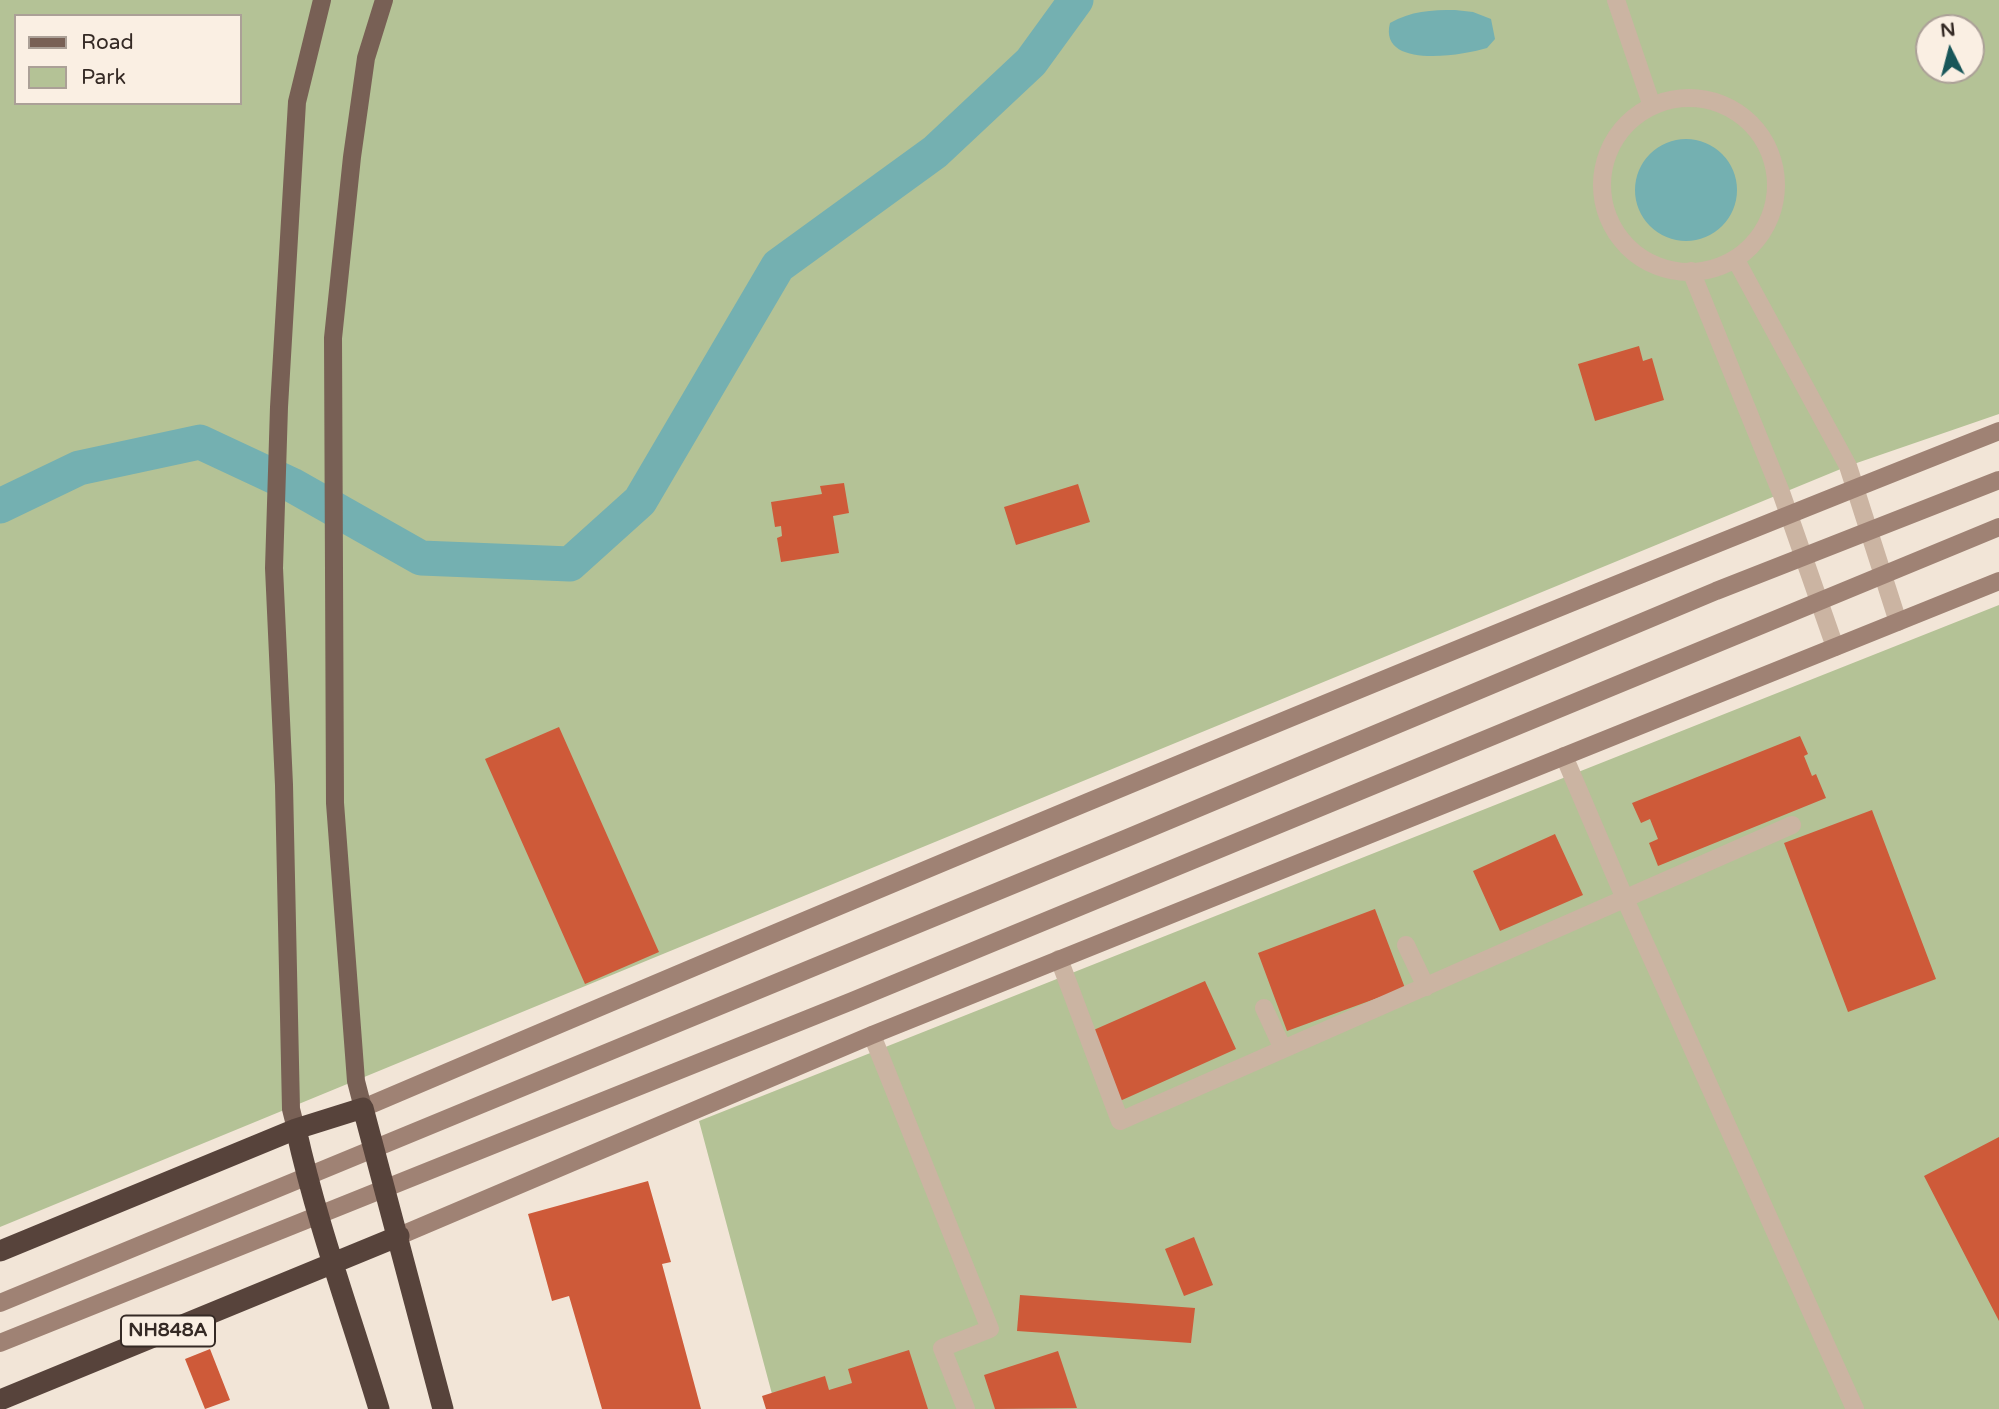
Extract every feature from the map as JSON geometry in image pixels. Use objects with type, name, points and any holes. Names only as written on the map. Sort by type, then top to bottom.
[{"type":"highway","points":[[0,1251],[296,1129],[363,1108],[443,1409]]},
{"type":"highway","points":[[296,1129],[310,1191],[335,1262],[379,1409]]},
{"type":"highway","name":"NH848A","points":[[0,1400],[398,1236]]},
{"type":"main road","points":[[296,1129],[291,1109],[284,786],[274,568],[279,407],[297,102],[323,0]]},
{"type":"main road","points":[[384,0],[366,58],[352,157],[333,338],[335,803],[356,1081],[363,1108],[800,921],[1788,514],[1999,431]]},
{"type":"main road","points":[[0,1303],[1115,843],[1690,601],[1999,480]]},
{"type":"main road","points":[[0,1343],[852,1001],[1504,729],[1999,527]]},
{"type":"main road","points":[[398,1236],[1059,958],[1999,581]]},
{"type":"street","points":[[1616,0],[1652,106]]},
{"type":"street","points":[[1679,98],[1707,100],[1735,111],[1758,130],[1772,156],[1777,185],[1772,214],[1758,240],[1736,260],[1708,271],[1679,272],[1650,264],[1627,248],[1611,225],[1602,199],[1602,170],[1612,144],[1629,122],[1652,106],[1679,98]]},
{"type":"street","points":[[1736,260],[1848,466],[1898,622]]},
{"type":"street","points":[[1691,271],[1788,514],[1835,648]]},
{"type":"street","points":[[1564,757],[1625,899],[1855,1409]]},
{"type":"street","points":[[1059,958],[1120,1121],[1792,825]]},
{"type":"street","points":[[1406,945],[1426,987]]},
{"type":"street","points":[[1264,1008],[1283,1049]]},
{"type":"street","points":[[872,1035],[990,1329],[942,1348],[966,1409]]},
{"type":"green space","points":[[0,0],[1999,0],[1999,414],[1848,466],[0,1227]]},
{"type":"green space","points":[[1999,605],[1999,1409],[776,1409],[699,1121]]},
{"type":"water","points":[[1421,12],[1473,12],[1491,19],[1495,39],[1487,48],[1459,54],[1424,56],[1396,47],[1390,38],[1390,23],[1398,19]]},
{"type":"water","points":[[1686,139],[1706,142],[1729,161],[1734,170],[1737,190],[1734,210],[1715,233],[1706,238],[1686,241],[1666,238],[1643,219],[1638,210],[1635,190],[1638,170],[1657,147],[1666,142]]},
{"type":"building","points":[[1639,346],[1643,361],[1652,358],[1664,400],[1595,421],[1578,364]]},
{"type":"building","points":[[844,483],[849,513],[833,516],[839,553],[781,562],[777,538],[782,536],[781,526],[775,527],[771,502],[822,494],[820,486]]},
{"type":"building","points":[[1078,484],[1090,522],[1016,545],[1004,507]]},
{"type":"building","points":[[559,727],[659,952],[585,984],[485,759]]},
{"type":"building","points":[[1800,736],[1808,754],[1804,756],[1812,776],[1816,774],[1826,798],[1658,866],[1649,843],[1658,839],[1650,819],[1641,823],[1632,803]]},
{"type":"building","points":[[1872,810],[1936,979],[1848,1012],[1784,843]]},
{"type":"building","points":[[1555,834],[1583,895],[1500,931],[1473,871]]},
{"type":"building","points":[[1375,909],[1405,988],[1287,1031],[1258,953]]},
{"type":"building","points":[[1205,981],[1236,1049],[1111,1105],[1080,1036]]},
{"type":"building","points":[[1999,1137],[1999,1321],[1924,1176]]},
{"type":"building","points":[[648,1181],[671,1262],[662,1264],[701,1409],[602,1409],[569,1296],[552,1301],[528,1214]]},
{"type":"building","points":[[1194,1237],[1213,1285],[1184,1296],[1165,1249]]},
{"type":"building","points":[[1020,1295],[1195,1308],[1191,1343],[1017,1331]]},
{"type":"building","points":[[210,1349],[230,1400],[205,1409],[185,1359]]},
{"type":"building","points":[[909,1350],[928,1409],[766,1409],[762,1396],[825,1376],[829,1390],[852,1383],[848,1369]]},
{"type":"building","points":[[1058,1351],[1077,1408],[995,1409],[984,1375]]},
{"type":"waterway","points":[[0,506],[79,468],[200,442],[292,485],[421,558],[570,564],[640,501],[778,266],[935,152],[1031,62],[1076,0]]}]
